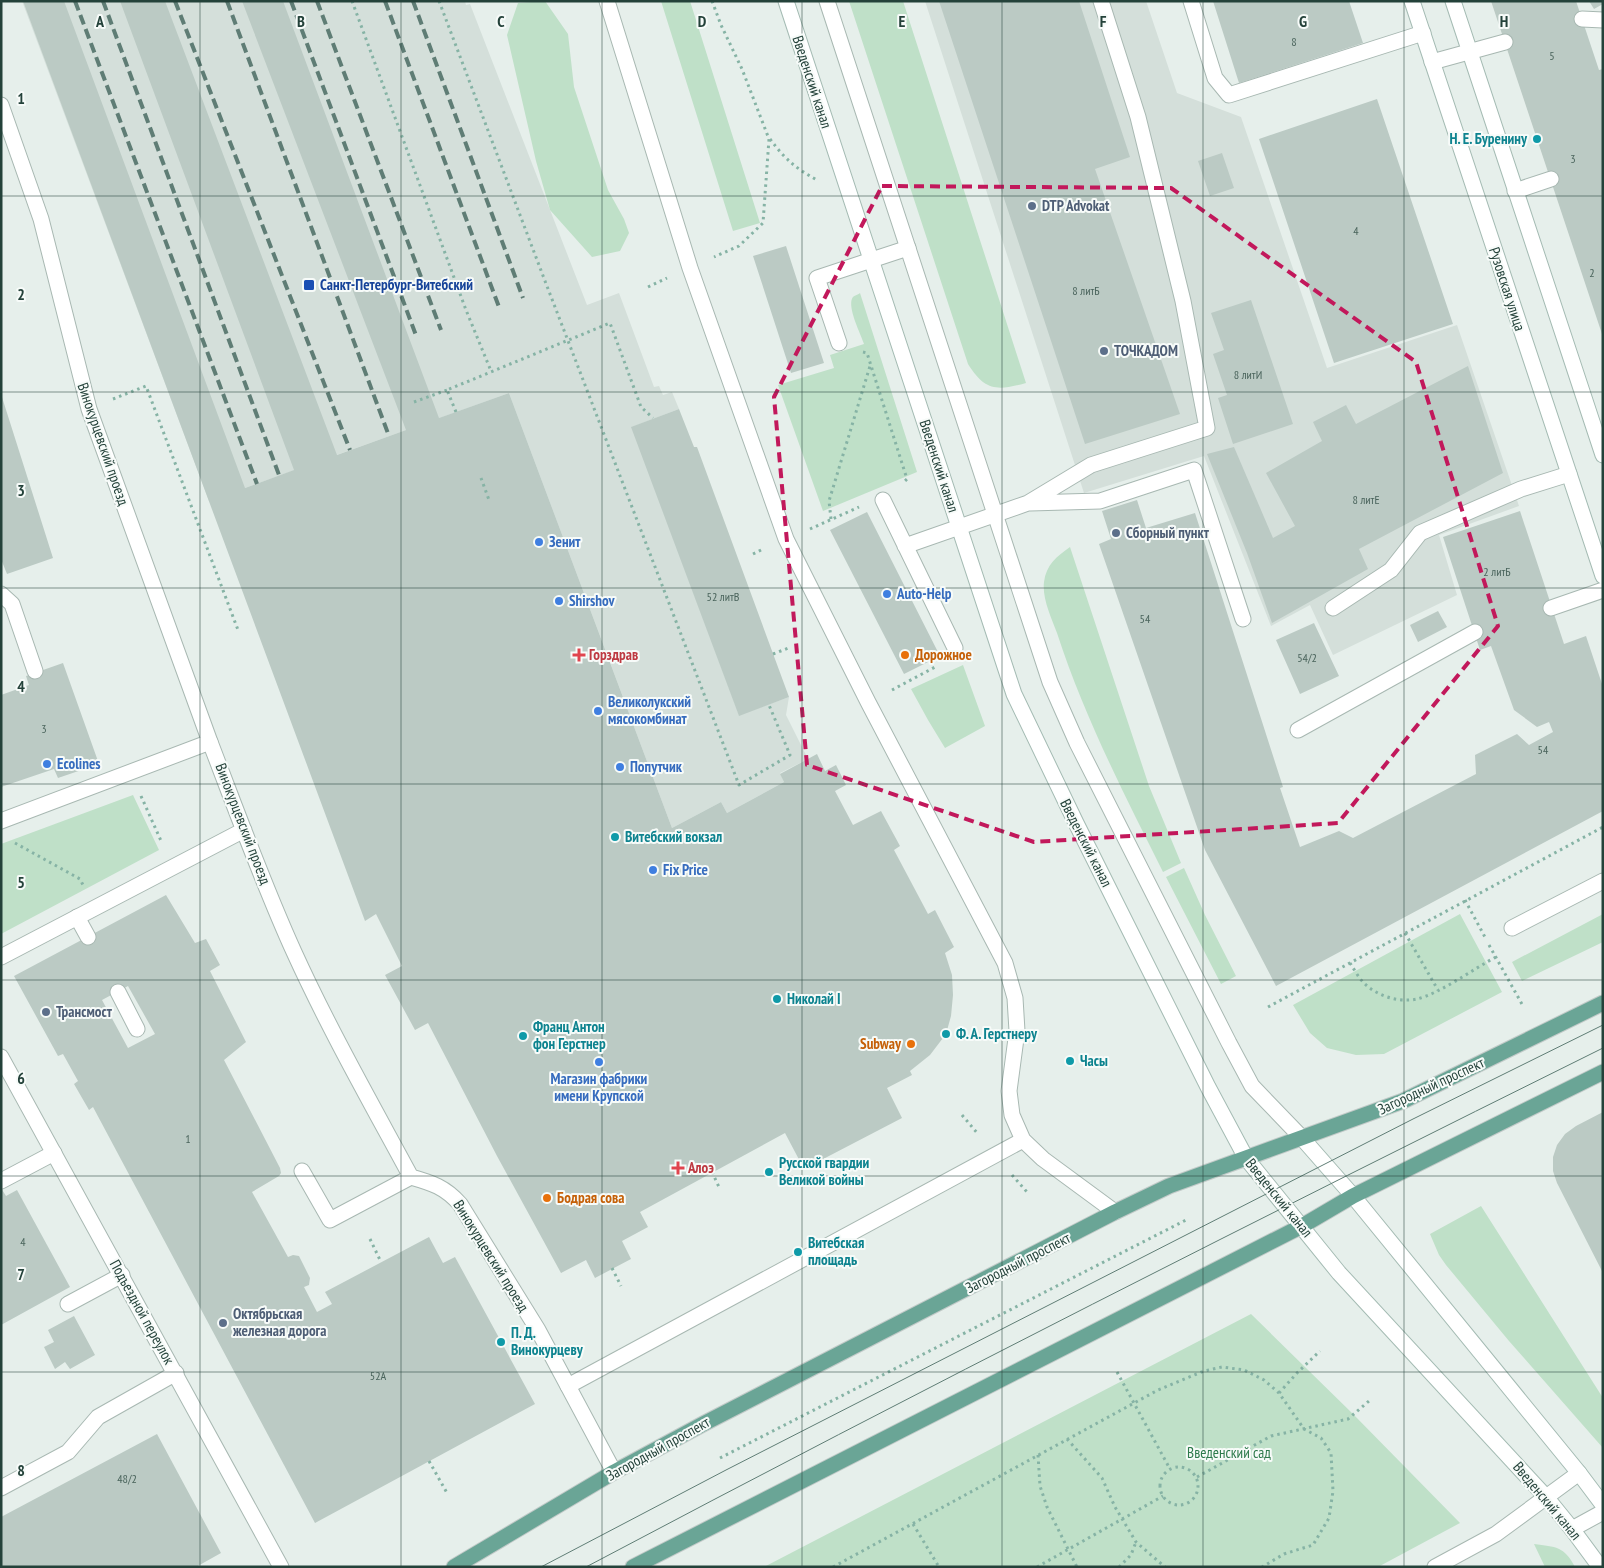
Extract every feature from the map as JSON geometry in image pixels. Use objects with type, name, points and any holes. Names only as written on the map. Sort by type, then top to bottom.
[{"type":"main road","name":"Загородный проспект","points":[[454,1567],[614,1472],[728,1411],[1115,1212],[1168,1186],[1403,1101],[1603,1003]]},
{"type":"main road","points":[[633,1567],[1302,1226],[1353,1196],[1603,1072]]},
{"type":"street","points":[[607,1],[690,268],[786,539],[868,702],[1005,963],[1015,998],[1017,1031],[1009,1091],[1012,1115],[1023,1140],[1061,1174],[1115,1212]]},
{"type":"street","name":"Введенский канал","points":[[786,1],[1018,702],[1076,823],[1246,1158],[1339,1273],[1546,1497],[1600,1567]]},
{"type":"street","points":[[827,1],[1050,682],[1077,743],[1224,1034],[1252,1086],[1302,1138],[1353,1196],[1603,1505]]},
{"type":"street","points":[[905,546],[1028,504],[1091,465],[1206,428],[1183,301],[1138,117],[1101,1]]},
{"type":"street","points":[[1191,1],[1215,78],[1230,95],[1423,33]]},
{"type":"street","name":"Рузовская улица","points":[[1412,1],[1603,576]]},
{"type":"street","points":[[1453,1],[1515,191],[1599,433],[1603,455]]},
{"type":"street","points":[[1582,19],[1603,20]]},
{"type":"street","points":[[1432,62],[1505,42]]},
{"type":"street","name":"Винокурцевский проезд","points":[[1,106],[41,219],[89,408],[210,742],[294,952],[336,1038],[411,1177],[436,1184],[451,1194],[460,1204],[538,1330],[614,1472]]},
{"type":"street","points":[[1515,191],[1550,179]]},
{"type":"street","points":[[840,343],[817,278],[908,248]]},
{"type":"street","points":[[1028,504],[1100,501],[1194,470],[1242,619]]},
{"type":"street","points":[[1333,608],[1391,570],[1420,533],[1511,492],[1569,474]]},
{"type":"street","points":[[883,500],[955,648]]},
{"type":"street","points":[[1551,608],[1603,590]]},
{"type":"street","points":[[1,594],[12,604],[35,671]]},
{"type":"street","points":[[1298,730],[1475,632]]},
{"type":"street","points":[[3,821],[210,742]]},
{"type":"street","points":[[1,957],[244,830]]},
{"type":"street","points":[[1512,928],[1603,881]]},
{"type":"street","points":[[77,917],[88,936]]},
{"type":"street","points":[[118,992],[137,1029]]},
{"type":"street","name":"Подъездной переулок","points":[[1,1057],[281,1567]]},
{"type":"street","points":[[568,1386],[1023,1140]]},
{"type":"street","points":[[1,1181],[54,1153]]},
{"type":"street","points":[[302,1171],[330,1220],[411,1177]]},
{"type":"street","points":[[68,1304],[122,1275]]},
{"type":"street","points":[[1,1488],[68,1452],[98,1417],[176,1373]]},
{"type":"street","points":[[1435,1567],[1496,1534],[1579,1473]]},
{"type":"street","points":[[1572,1529],[1603,1512]]},
{"type":"path","points":[[352,1],[462,301],[491,371]]},
{"type":"path","points":[[439,1],[740,785],[790,755],[769,705]]},
{"type":"path","points":[[712,1],[742,69],[769,139],[784,159],[818,180]]},
{"type":"path","points":[[648,288],[739,246],[762,223],[769,139]]},
{"type":"path","points":[[414,402],[610,322],[641,407],[653,418]]},
{"type":"path","points":[[753,554],[864,505],[883,500],[907,479],[866,353],[840,343]]},
{"type":"path","points":[[831,520],[829,501],[870,366]]},
{"type":"path","points":[[89,408],[146,386],[238,630]]},
{"type":"path","points":[[447,390],[456,412]]},
{"type":"path","points":[[481,478],[489,500]]},
{"type":"path","points":[[773,654],[791,647]]},
{"type":"path","points":[[908,682],[943,663]]},
{"type":"path","points":[[130,772],[172,867]]},
{"type":"path","points":[[3,821],[16,844],[80,880],[95,908]]},
{"type":"path","points":[[1268,1007],[1603,827]]},
{"type":"path","points":[[1406,933],[1438,990]]},
{"type":"path","points":[[1350,963],[1363,982],[1377,993],[1394,999],[1416,999],[1438,990],[1496,957]]},
{"type":"path","points":[[1512,987],[1523,1006]]},
{"type":"path","points":[[712,1172],[719,1187]]},
{"type":"path","points":[[720,1458],[1186,1220]]},
{"type":"path","points":[[370,1239],[381,1262]]},
{"type":"path","points":[[612,1268],[622,1286]]},
{"type":"path","points":[[1279,1393],[1320,1351]]},
{"type":"path","points":[[833,1567],[1158,1390],[1204,1371],[1222,1367],[1244,1370],[1264,1380],[1279,1393],[1304,1429],[1321,1438],[1331,1453],[1333,1491],[1328,1518],[1313,1545],[1284,1554],[1262,1567]]},
{"type":"path","points":[[1117,1372],[1170,1469]]},
{"type":"path","points":[[1197,1477],[1271,1436],[1348,1419],[1369,1401]]},
{"type":"path","points":[[1067,1439],[1102,1478],[1122,1519],[1136,1542],[1165,1567]]},
{"type":"path","points":[[1038,1455],[1040,1486],[1047,1507],[1077,1567]]},
{"type":"path","points":[[429,1461],[446,1493]]},
{"type":"path","points":[[1180,1467],[1190,1470],[1197,1477],[1199,1487],[1196,1496],[1189,1503],[1179,1506],[1169,1503],[1163,1496],[1160,1486],[1163,1476],[1170,1469],[1180,1467]]},
{"type":"path","points":[[1037,1567],[1163,1496]]},
{"type":"path","points":[[913,1524],[939,1567]]},
{"type":"path","points":[[1119,1567],[1130,1555],[1136,1542]]},
{"type":"highlighted area","points":[[882,186],[1171,188],[1416,362],[1498,626],[1338,823],[1034,842],[807,765],[774,397]]},
{"type":"shaded area","points":[[22,1],[465,1],[466,5],[470,4],[587,305],[619,293],[654,387],[659,386],[663,395],[672,392],[679,409],[632,427],[739,715],[789,697],[786,715],[808,759],[780,773],[784,782],[727,813],[721,802],[672,828],[509,393],[209,501]]},
{"type":"shaded area","points":[[925,1],[1146,1],[1177,93],[1241,117],[1327,368],[1457,325],[1519,506],[1439,535],[1457,595],[1333,655],[1310,605],[1271,626],[1204,456],[1084,493]]},
{"type":"green space","points":[[545,1],[568,34],[574,87],[608,190],[624,219],[629,233],[620,251],[592,257],[550,210],[536,161],[507,35],[518,3]]},
{"type":"green space","points":[[661,1],[690,1],[760,223],[733,231]]},
{"type":"green space","points":[[849,1],[903,1],[1026,383],[999,388],[992,387],[980,379],[968,364]]},
{"type":"green space","points":[[860,293],[917,472],[823,511],[778,385],[834,368],[830,355],[864,344],[851,307],[853,297]]},
{"type":"green space","points":[[1070,547],[1149,786],[1181,863],[1163,872],[1092,725],[1047,608],[1044,594],[1045,576],[1050,566]]},
{"type":"green space","points":[[963,665],[985,726],[945,748],[911,689]]},
{"type":"green space","points":[[133,795],[159,850],[1,934],[1,844]]},
{"type":"green space","points":[[1184,868],[1236,976],[1221,984],[1166,877]]},
{"type":"green space","points":[[1460,914],[1502,992],[1384,1054],[1356,1055],[1327,1048],[1310,1033],[1293,1005]]},
{"type":"green space","points":[[1603,914],[1603,942],[1522,981],[1512,962]]},
{"type":"green space","points":[[1481,1206],[1603,1398],[1603,1448],[1509,1341],[1439,1255],[1430,1234]]},
{"type":"green space","name":"Введенский сад","points":[[1251,1314],[1460,1523],[1378,1567],[764,1567]]},
{"type":"green space","points":[[1534,1544],[1563,1551],[1575,1567],[1545,1567]]},
{"type":"building","name":"Витебский вокзал","points":[[23,1],[64,1],[245,488],[294,470],[120,1],[165,1],[337,455],[406,430],[242,1],[283,1],[439,418],[509,393],[672,828],[721,802],[727,813],[784,782],[780,774],[817,754],[825,771],[836,765],[846,785],[835,791],[853,825],[881,811],[900,846],[894,850],[928,914],[935,910],[954,947],[945,953],[952,975],[953,995],[951,1016],[946,1034],[930,1055],[910,1071],[912,1075],[887,1088],[902,1118],[804,1169],[785,1133],[640,1212],[648,1227],[622,1241],[631,1259],[595,1278],[586,1260],[561,1273],[497,1156],[428,1023],[415,1030],[385,975],[402,966],[376,914],[365,921]]},
{"type":"building","points":[[939,1],[1079,1],[1130,157],[1095,169],[1180,414],[1085,444]]},
{"type":"building","points":[[1213,1],[1349,1],[1363,43],[1239,83]]},
{"type":"building","points":[[1491,1],[1576,1],[1599,70],[1603,69],[1603,337]]},
{"type":"building","points":[[1589,1],[1603,1],[1603,4],[1594,9]]},
{"type":"building","points":[[1377,99],[1453,324],[1334,363],[1259,139]]},
{"type":"building","points":[[1222,153],[1234,188],[1210,196],[1198,161]]},
{"type":"building","points":[[786,246],[824,363],[791,373],[753,256]]},
{"type":"building","points":[[1251,300],[1293,424],[1233,444],[1218,398],[1227,395],[1213,354],[1224,350],[1211,313]]},
{"type":"building","points":[[1468,366],[1503,473],[1359,549],[1368,569],[1272,623],[1247,553],[1207,454],[1234,447],[1273,538],[1295,526],[1266,473],[1322,441],[1313,422],[1346,405],[1356,424]]},
{"type":"building","points":[[1,394],[53,558],[7,574],[1,559]]},
{"type":"building","points":[[679,409],[694,447],[697,447],[789,697],[739,716],[631,427]]},
{"type":"building","points":[[1137,500],[1146,528],[1195,513],[1283,787],[1280,788],[1300,847],[1339,831],[1353,838],[1476,774],[1475,755],[1517,734],[1529,745],[1553,732],[1549,722],[1537,727],[1514,710],[1491,646],[1480,650],[1443,537],[1520,511],[1564,644],[1586,636],[1603,687],[1603,811],[1276,986],[1205,850],[1099,544],[1111,539],[1102,511]]},
{"type":"building","points":[[867,512],[940,656],[904,674],[830,530]]},
{"type":"building","points":[[1438,611],[1447,627],[1418,642],[1410,625]]},
{"type":"building","points":[[1314,623],[1339,676],[1300,694],[1276,640]]},
{"type":"building","points":[[63,663],[99,764],[58,778],[54,769],[1,787],[1,695],[29,685],[26,676]]},
{"type":"building","points":[[166,895],[195,943],[206,939],[220,965],[210,971],[246,1042],[224,1060],[281,1173],[252,1192],[288,1257],[293,1255],[299,1256],[310,1278],[309,1285],[304,1287],[317,1312],[332,1304],[325,1292],[429,1237],[443,1263],[455,1257],[535,1404],[315,1523],[93,1107],[89,1110],[74,1084],[78,1081],[63,1054],[58,1056],[14,976]],"holes":[[[128,986],[155,1034],[128,1048],[102,1000]]]},
{"type":"building","points":[[1603,1112],[1603,1273],[1557,1183],[1553,1171],[1553,1157],[1557,1145],[1565,1134]]},
{"type":"building","points":[[1,1188],[6,1196],[17,1190],[70,1287],[1,1325]]},
{"type":"building","points":[[74,1316],[95,1355],[70,1369],[65,1362],[55,1369],[44,1347],[54,1342],[48,1330]]},
{"type":"building","points":[[157,1434],[221,1553],[196,1567],[1,1567],[1,1517]]},
{"type":"tram line","points":[[541,1567],[726,1470],[1413,1119],[1603,1025]]},
{"type":"tram line","points":[[586,1567],[1093,1304],[1603,1048]]},
{"type":"railway","points":[[75,1],[257,484]]},
{"type":"railway","points":[[103,1],[279,475]]},
{"type":"railway","points":[[175,1],[350,450]]},
{"type":"railway","points":[[227,1],[389,436]]},
{"type":"railway","points":[[291,1],[417,338]]},
{"type":"railway","points":[[317,1],[441,330]]},
{"type":"railway","points":[[385,1],[499,307]]},
{"type":"railway","points":[[413,1],[523,298]]},
{"type":"place","name":"Н. Е. Буренину","points":[[1537,139]]},
{"type":"place","name":"DTP Advokat","points":[[1032,206]]},
{"type":"place","name":"Санкт-Петербург-Витебский","points":[[309,285]]},
{"type":"place","name":"ТОЧКАДОМ","points":[[1104,351]]},
{"type":"place","name":"Сборный пункт","points":[[1116,533]]},
{"type":"place","name":"Зенит","points":[[539,542]]},
{"type":"place","name":"Auto-Help","points":[[887,594]]},
{"type":"place","name":"Shirshov","points":[[559,601]]},
{"type":"place","name":"Горздрав","points":[[579,655]]},
{"type":"place","name":"Дорожное","points":[[905,655]]},
{"type":"place","name":"Великолукский мясокомбинат","points":[[598,711]]},
{"type":"place","name":"Ecolines","points":[[47,764]]},
{"type":"place","name":"Попутчик","points":[[620,767]]},
{"type":"place","name":"Витебский вокзал","points":[[615,837]]},
{"type":"place","name":"Fix Price","points":[[653,870]]},
{"type":"place","name":"Николай I","points":[[777,999]]},
{"type":"place","name":"Трансмост","points":[[46,1012]]},
{"type":"place","name":"Ф. А. Герстнеру","points":[[946,1034]]},
{"type":"place","name":"Франц Антон фон Герстнер","points":[[523,1036]]},
{"type":"place","name":"Subway","points":[[911,1044]]},
{"type":"place","name":"Часы","points":[[1070,1061]]},
{"type":"place","name":"Магазин фабрики имени Крупской","points":[[599,1062]]},
{"type":"place","name":"Алоэ","points":[[678,1168]]},
{"type":"place","name":"Русской гвардии Великой войны","points":[[769,1172]]},
{"type":"place","name":"Бодрая сова","points":[[547,1198]]},
{"type":"place","name":"Витебская площадь","points":[[798,1252]]},
{"type":"place","name":"Октябрьская железная дорога","points":[[223,1323]]},
{"type":"place","name":"П. Д. Винокурцеву","points":[[501,1342]]}]
